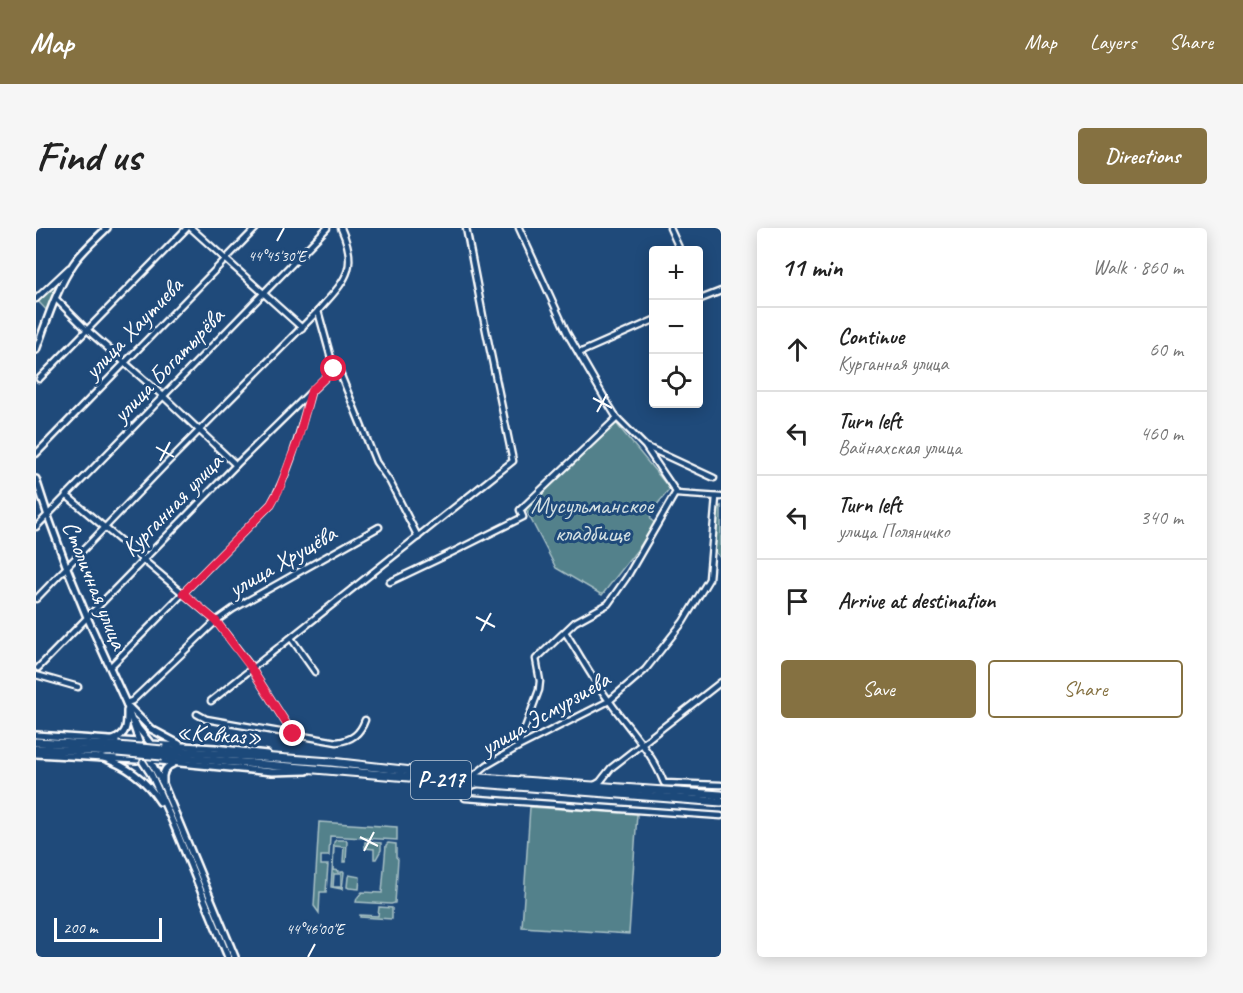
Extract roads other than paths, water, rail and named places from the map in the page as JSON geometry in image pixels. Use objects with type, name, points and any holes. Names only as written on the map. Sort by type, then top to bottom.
[{"type":"highway","name":"«Кавказ»","points":[[36,742],[116,746],[162,753],[452,781],[612,787],[721,795]]},
{"type":"highway","name":"«Кавказ»","points":[[36,749],[116,746]]},
{"type":"highway","name":"«Кавказ»","points":[[162,753],[331,762],[472,777],[482,781],[721,802]]},
{"type":"main road","points":[[36,350],[59,290],[73,264],[107,228]]},
{"type":"main road","name":"Столичная улица","points":[[36,478],[67,568],[129,710]]},
{"type":"main road","points":[[116,746],[127,726],[126,703]]},
{"type":"main road","name":"Р-217","points":[[126,703],[151,729],[181,746]]},
{"type":"main road","points":[[129,710],[139,742]]},
{"type":"main road","points":[[36,754],[150,760],[154,751],[129,710]]},
{"type":"main road","name":"Р-217","points":[[36,735],[116,746],[139,742]]},
{"type":"main road","points":[[151,744],[145,741],[139,742],[133,750],[134,756],[153,779],[228,957]]},
{"type":"main road","name":"Р-217","points":[[151,744],[215,748],[331,762]]},
{"type":"main road","points":[[101,757],[123,766],[146,782],[174,825]]},
{"type":"main road","name":"Р-217","points":[[150,760],[272,772],[335,770]]},
{"type":"main road","name":"«Кавказ»","points":[[150,760],[163,784],[235,957]]},
{"type":"main road","points":[[163,784],[162,776],[166,768],[178,763]]},
{"type":"street","points":[[39,379],[86,329],[189,228],[302,328]]},
{"type":"street","name":"улица Хаутиева","points":[[36,454],[256,228]]},
{"type":"street","name":"улица Богатырёва","points":[[36,527],[327,228]]},
{"type":"street","points":[[36,599],[302,328],[343,282],[349,272],[350,259],[341,228]]},
{"type":"street","points":[[211,701],[513,461],[466,228]]},
{"type":"street","points":[[518,747],[540,681],[536,659],[575,622],[608,604],[627,577],[676,494],[676,490],[645,446],[617,418],[567,333],[519,228]]},
{"type":"street","points":[[670,228],[678,246]]},
{"type":"street","points":[[36,299],[73,264]]},
{"type":"street","points":[[45,291],[53,287],[59,290]]},
{"type":"street","points":[[703,299],[721,291]]},
{"type":"street","points":[[56,299],[236,465]]},
{"type":"street","points":[[318,311],[334,369],[340,373],[375,462],[390,482],[418,537]]},
{"type":"street","points":[[579,353],[649,322]]},
{"type":"street","name":"Курганная улица","points":[[38,668],[236,465],[334,369]]},
{"type":"street","points":[[110,667],[271,504],[279,490],[298,440],[311,391]]},
{"type":"street","points":[[390,582],[524,517],[520,510],[617,418]]},
{"type":"street","points":[[645,446],[714,478]]},
{"type":"street","points":[[676,494],[718,497]]},
{"type":"street","points":[[66,495],[216,621],[252,669],[293,734]]},
{"type":"street","name":"улица Эсмурзиева","points":[[482,781],[482,769],[487,765],[609,701],[645,670],[682,622],[709,579],[718,497]]},
{"type":"street","name":"улица Хрущёва","points":[[126,703],[132,701],[216,621],[233,609],[378,527]]},
{"type":"street","points":[[565,632],[609,701],[643,744],[664,783],[721,785]]},
{"type":"street","points":[[291,638],[315,672]]},
{"type":"street","points":[[36,675],[78,687]]},
{"type":"street","points":[[592,786],[600,782],[611,768],[721,682]]},
{"type":"street","points":[[197,714],[206,719],[337,742],[347,741],[357,735],[365,720]]},
{"type":"street","points":[[472,777],[482,769]]},
{"type":"street","points":[[605,775],[604,782],[612,787]]},
{"type":"street","points":[[465,798],[721,816]]},
{"type":"park label","name":"Мусульманское кладбище","points":[[592,519]]}]
